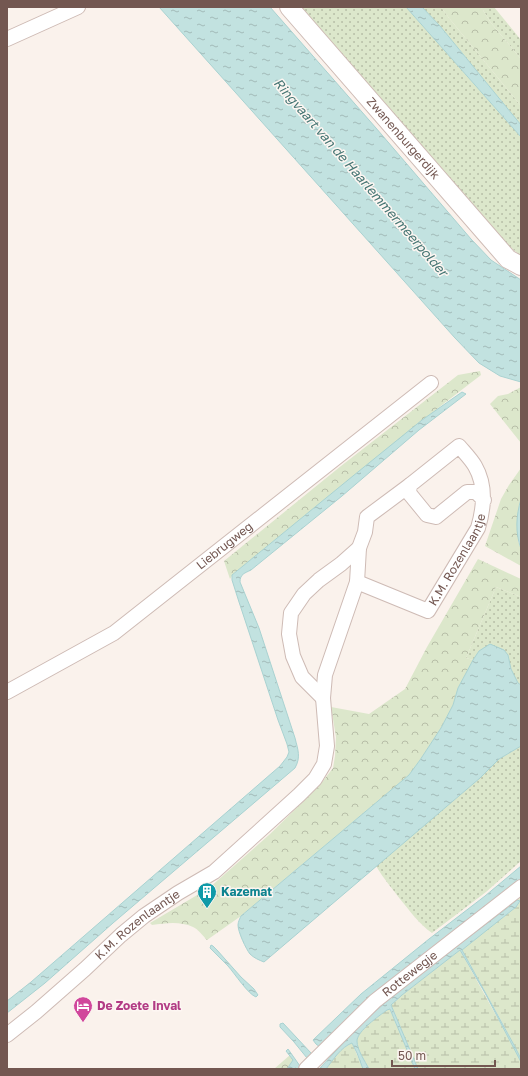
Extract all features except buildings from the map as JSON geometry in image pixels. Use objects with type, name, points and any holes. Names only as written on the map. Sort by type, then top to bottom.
[{"type":"street","points":[[7,40],[78,7]]},
{"type":"street","name":"Zwanenburgerdijk","points":[[289,7],[508,259],[521,266]]},
{"type":"street","name":"Liebrugweg","points":[[7,692],[114,633],[431,383]]},
{"type":"street","name":"K.M. Rozenlaantje","points":[[7,1035],[36,1012],[144,916],[178,893],[214,872],[315,780],[324,764],[327,746],[323,698],[325,675],[357,582],[359,548],[365,532],[367,517],[410,486],[459,446],[475,465],[481,478],[484,500],[482,515],[478,528],[428,611],[357,582]]},
{"type":"street","name":"K.M. Rozenlaantje","points":[[410,486],[409,493],[427,515],[436,517],[468,492],[476,492],[484,500]]},
{"type":"street","name":"K.M. Rozenlaantje","points":[[323,698],[302,677],[293,656],[289,634],[291,613],[304,594],[359,548]]},
{"type":"street","name":"Rottewegje","points":[[306,1069],[375,1001],[521,887]]},
{"type":"green space","points":[[297,7],[406,7],[521,137],[521,256],[491,231]]},
{"type":"green space","points":[[422,7],[441,7],[521,106],[521,125],[440,26]]},
{"type":"green space","points":[[441,7],[481,7],[491,23],[521,59],[521,106],[449,18]]},
{"type":"green space","points":[[481,7],[494,7],[521,40],[521,59],[491,23]]},
{"type":"green space","points":[[480,371],[481,375],[233,574],[230,579],[224,561],[341,466],[458,375]]},
{"type":"green space","points":[[521,387],[521,443],[490,404],[498,396],[508,394]]},
{"type":"green space","points":[[521,468],[521,499],[518,541],[521,549],[521,566],[485,546],[501,499]]},
{"type":"green space","points":[[478,559],[521,579],[521,597],[496,587],[466,658],[473,660],[458,688],[453,705],[441,728],[409,775],[241,916],[207,940],[197,929],[188,925],[173,923],[152,925],[150,923],[209,888],[270,834],[319,786],[333,768],[335,756],[336,737],[331,707],[369,714],[405,689],[427,647]]},
{"type":"green space","points":[[496,587],[521,597],[521,685],[513,676],[508,655],[479,651],[473,660],[466,658]]},
{"type":"green space","points":[[521,746],[521,861],[486,892],[432,933],[411,913],[376,866],[480,778],[499,759]]},
{"type":"green space","points":[[521,897],[521,1059],[462,949],[516,907],[520,902],[517,900]]},
{"type":"green space","points":[[460,950],[513,1046],[521,1062],[521,1069],[418,1069],[391,1005]]},
{"type":"green space","points":[[390,1009],[415,1069],[369,1069],[360,1052],[357,1041],[364,1028]]},
{"type":"green space","points":[[352,1043],[363,1069],[326,1069],[341,1051]]},
{"type":"green space","points":[[290,1055],[293,1060],[287,1069],[274,1069]]},
{"type":"water","name":"Ringvaart van de Haarlemmermeerpolder","points":[[159,7],[270,7],[471,239],[491,260],[521,280],[521,382],[500,376],[479,363]]},
{"type":"water","points":[[406,7],[422,7],[440,26],[521,125],[521,137]]},
{"type":"water","points":[[462,392],[466,394],[419,430],[342,496],[241,577],[240,582],[259,628],[295,738],[298,757],[295,768],[45,983],[7,1013],[7,1001],[31,982],[280,766],[287,757],[289,752],[287,744],[239,602],[232,580],[232,575],[422,420]]},
{"type":"water","points":[[521,499],[521,549],[517,524]]},
{"type":"water","points":[[490,644],[504,650],[508,655],[511,669],[518,683],[521,685],[521,746],[499,759],[480,778],[264,962],[253,957],[246,948],[239,932],[238,924],[241,916],[409,775],[441,728],[453,705],[458,688],[473,660],[479,651]]},
{"type":"water","points":[[521,866],[521,879],[499,898],[430,949],[400,974],[320,1047],[316,1044],[313,1040],[361,994]]},
{"type":"water","points":[[517,900],[520,901],[516,907],[462,950],[514,1045],[521,1062],[485,993],[460,950],[391,1005],[418,1069],[415,1069],[390,1009],[369,1024],[358,1037],[358,1048],[369,1069],[363,1069],[352,1043],[334,1058],[326,1069],[319,1069],[363,1022],[408,983]]},
{"type":"water","points":[[211,945],[254,989],[258,995],[256,997],[249,992],[228,966],[210,948]]},
{"type":"water","points":[[283,1023],[311,1053],[311,1055],[307,1058],[280,1027],[280,1024]]},
{"type":"water","points":[[288,1049],[300,1066],[298,1069],[287,1069],[293,1060],[286,1051]]},
{"type":"place","name":"Kazemat","points":[[207,909]]},
{"type":"place","name":"De Zoete Inval","points":[[83,1023]]}]
